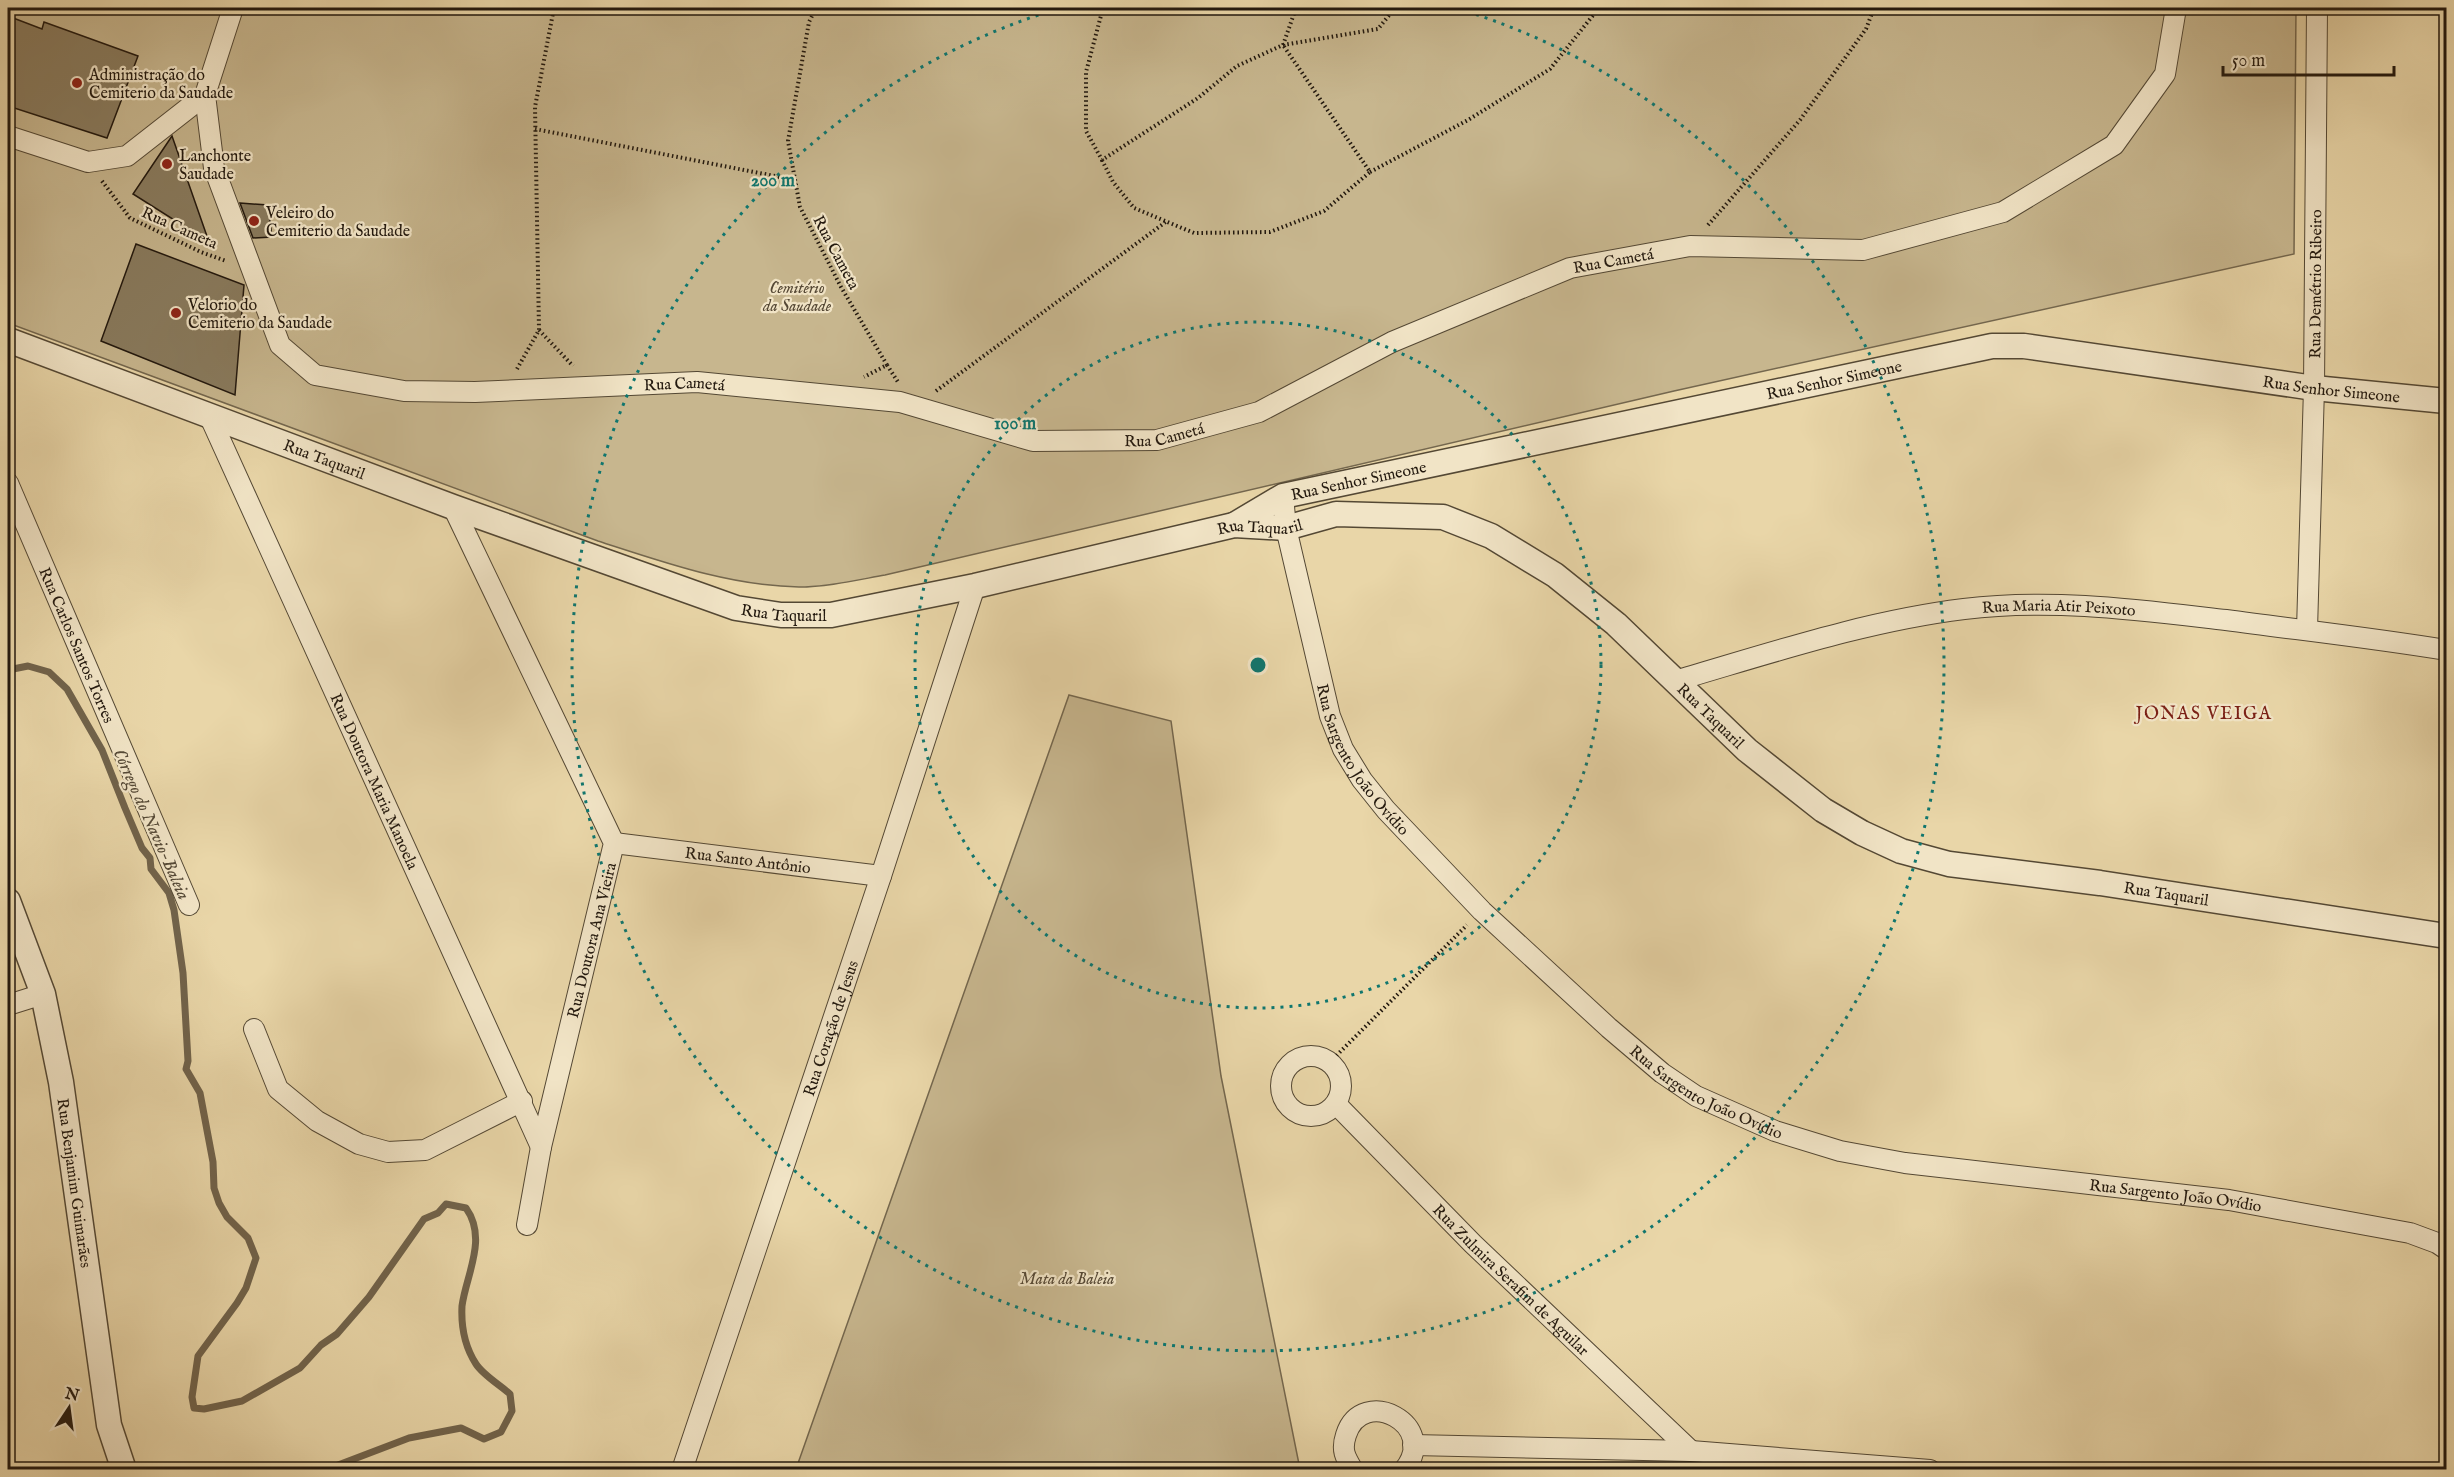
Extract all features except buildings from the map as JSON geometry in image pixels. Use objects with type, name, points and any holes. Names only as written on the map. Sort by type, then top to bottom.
[{"type":"street","name":"Rua Cametá","points":[[233,8],[205,95],[214,168],[280,345],[315,375],[404,391],[504,390],[697,382],[900,402],[1033,441],[1157,440],[1259,412],[1392,342],[1570,268],[1690,246],[1863,250],[2003,213],[2114,145],[2164,74],[2176,8]]},
{"type":"street","name":"Rua Demétrio Ribeiro","points":[[2307,630],[2314,388],[2317,8]]},
{"type":"street","points":[[8,136],[88,162],[127,156],[205,95]]},
{"type":"street","name":"Rua Taquaril","points":[[8,339],[453,507],[736,608],[781,615],[831,615],[975,586],[1234,525],[1286,528],[1336,514],[1443,517],[1491,536],[1555,575],[1616,624],[1678,680],[1748,750],[1823,810],[1862,833],[1901,851],[1949,864],[2100,883],[2446,936]]},
{"type":"street","name":"Rua Senhor Simeone","points":[[1234,525],[1283,496],[1992,346],[2024,346],[2314,388],[2446,401]]},
{"type":"street","name":"Rua Doutora Maria Manoela","points":[[209,415],[522,1101],[541,1148]]},
{"type":"street","name":"Rua Carlos Santos Torres","points":[[8,483],[189,905]]},
{"type":"street","name":"Rua Sargento João Ovídio","points":[[1283,496],[1286,528],[1330,716],[1343,749],[1386,810],[1482,911],[1662,1073],[1706,1101],[1775,1131],[1840,1151],[1905,1163],[2229,1200],[2410,1233],[2437,1242],[2446,1249]]},
{"type":"street","name":"Rua Doutora Ana Vieira","points":[[453,507],[614,843],[541,1148],[527,1225]]},
{"type":"street","name":"Rua Coração de Jesus","points":[[682,1470],[881,876],[975,586]]},
{"type":"street","name":"Rua Maria Atir Peixoto","points":[[1678,680],[1889,622],[1963,609],[2073,604],[2307,630],[2446,650]]},
{"type":"street","name":"Rua Santo Antônio","points":[[614,843],[881,876]]},
{"type":"street","name":"Rua Benjamim Guimarães","points":[[8,901],[43,994],[61,1082],[109,1425],[124,1470]]},
{"type":"street","points":[[8,1005],[43,994]]},
{"type":"street","points":[[254,1029],[278,1089],[317,1121],[359,1144],[388,1152],[425,1150],[522,1101]]},
{"type":"street","points":[[1310,1056],[1330,1062],[1338,1072],[1341,1082],[1341,1093],[1336,1104],[1318,1115],[1304,1115],[1294,1111],[1283,1097],[1280,1087],[1287,1067],[1300,1058],[1310,1056]]},
{"type":"street","name":"Rua Zulmira Serafim de Aguilar","points":[[1336,1104],[1473,1244],[1691,1451]]},
{"type":"street","points":[[1353,1470],[1345,1458],[1343,1445],[1349,1426],[1357,1417],[1369,1412],[1389,1412],[1400,1418],[1408,1427],[1413,1445],[1411,1457],[1404,1470]]},
{"type":"street","points":[[1413,1445],[1691,1451],[1930,1470]]},
{"type":"path","points":[[504,390],[539,330],[535,107],[554,8]]},
{"type":"path","name":"Rua Cameta","points":[[816,8],[809,22],[788,141],[800,207],[841,287],[887,365],[915,406]]},
{"type":"path","points":[[1103,8],[1086,72],[1086,131],[1113,182],[1134,208],[1194,233],[1270,232],[1324,211],[1370,172],[1468,120],[1550,69],[1599,8]]},
{"type":"path","points":[[1283,45],[1296,8]]},
{"type":"path","points":[[1102,160],[1198,98],[1237,66],[1283,45],[1378,29],[1395,8]]},
{"type":"path","points":[[1690,246],[1800,120],[1866,29],[1874,8]]},
{"type":"path","points":[[1283,45],[1370,172]]},
{"type":"path","points":[[535,129],[795,180]]},
{"type":"path","name":"Rua Cameta","points":[[88,162],[130,218],[201,252],[252,270]]},
{"type":"path","points":[[915,406],[1167,221]]},
{"type":"path","points":[[539,330],[592,386]]},
{"type":"path","points":[[829,395],[887,365]]},
{"type":"path","points":[[1330,1062],[1482,911]]},
{"type":"green space","name":"Cemitério da Saudade","points":[[8,8],[2296,8],[2294,254],[1674,391],[885,575],[820,586],[773,586],[722,578],[598,541],[8,323]]},
{"type":"green space","name":"Mata da Baleia","points":[[1069,695],[1171,721],[1221,1076],[1300,1469],[796,1469]]},
{"type":"waterway","name":"Córrego do Navio-Baleia","points":[[8,670],[28,666],[49,672],[67,689],[102,750],[142,848],[150,858],[151,869],[169,893],[174,910],[183,973],[188,1061],[186,1069],[200,1093],[213,1162],[214,1188],[227,1217],[248,1238],[256,1258],[246,1288],[198,1356],[192,1397],[194,1408],[204,1409],[242,1401],[300,1368],[321,1345],[337,1334],[369,1297],[424,1219],[438,1213],[446,1204],[466,1208],[472,1220],[475,1232],[474,1257],[462,1306],[463,1329],[466,1343],[476,1364],[510,1394],[512,1411],[501,1432],[484,1439],[461,1428],[409,1438],[325,1470]]},
{"type":"place","name":"Administração do Cemiterio da Saudade","points":[[77,83]]},
{"type":"place","name":"Lanchonte Saudade","points":[[167,164]]},
{"type":"place","name":"Veleiro do Cemiterio da Saudade","points":[[254,221]]},
{"type":"place","name":"Velorio do Cemiterio da Saudade","points":[[176,313]]},
{"type":"district","name":"JONAS VEIGA","points":[[2204,713]]}]
